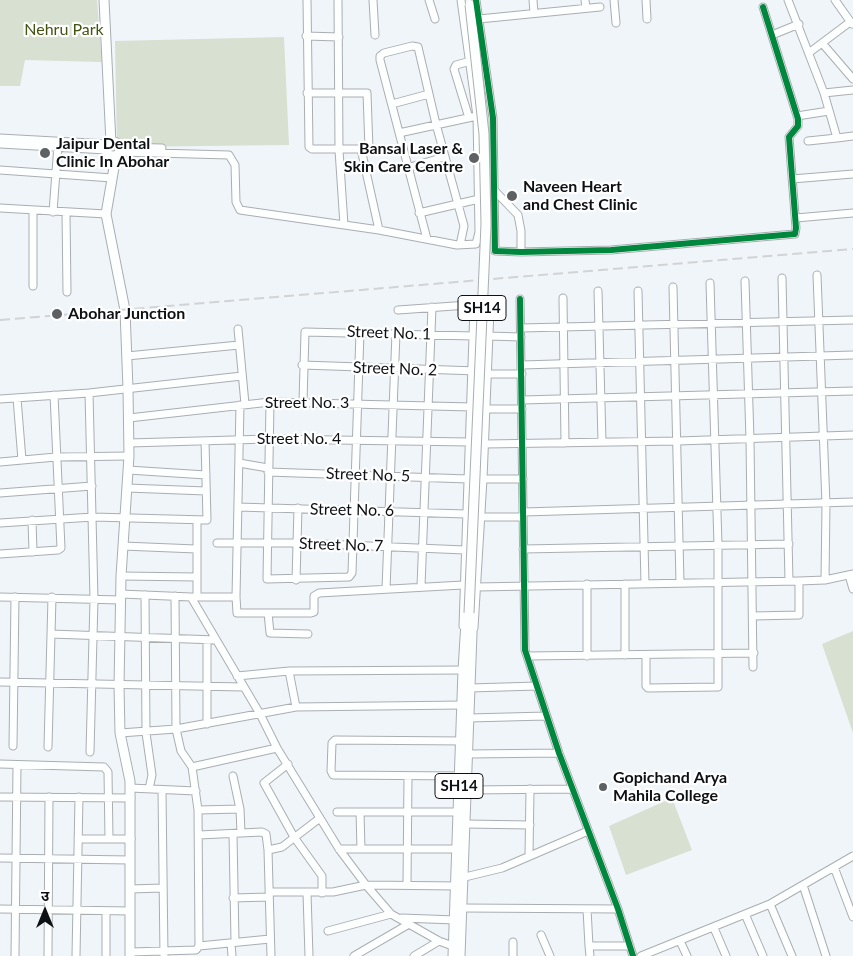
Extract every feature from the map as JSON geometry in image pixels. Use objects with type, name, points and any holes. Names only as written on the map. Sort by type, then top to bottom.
[{"type":"main road","points":[[104,0],[113,149]]},
{"type":"main road","points":[[110,0],[113,149],[110,178],[105,200],[125,310],[129,418],[128,470],[121,576],[119,686],[120,733],[130,793],[130,954]]},
{"type":"main road","name":"SH14","points":[[457,952],[463,908],[462,849],[465,741],[462,705],[467,670],[468,633],[472,622],[469,616],[486,224],[484,134],[472,2]]},
{"type":"main road","name":"SH14","points":[[462,849],[466,824],[463,812],[468,790],[464,776],[469,754],[465,741],[470,718],[470,688],[467,670]]},
{"type":"main road","name":"SH14","points":[[457,952],[455,920],[462,883]]},
{"type":"street","points":[[307,0],[309,147],[339,150],[384,149]]},
{"type":"street","points":[[338,0],[339,150],[344,225]]},
{"type":"street","points":[[373,0],[375,35]]},
{"type":"street","points":[[430,0],[435,19]]},
{"type":"street","points":[[461,0],[470,61],[479,199],[479,232],[476,244]]},
{"type":"street","points":[[533,0],[534,13]]},
{"type":"street","points":[[614,0],[616,23]]},
{"type":"street","points":[[646,0],[647,19]]},
{"type":"street","points":[[788,0],[810,52],[837,138]]},
{"type":"street","points":[[810,52],[851,20],[835,0]]},
{"type":"street","points":[[472,2],[479,19],[494,118],[495,251]]},
{"type":"street","points":[[479,19],[534,13],[585,4],[600,7]]},
{"type":"street","points":[[0,138],[113,149],[225,150],[235,156],[240,201],[249,210],[379,230],[460,245],[476,244],[495,251],[611,250],[792,236],[796,232],[796,218],[789,137],[798,126],[797,116],[763,7]]},
{"type":"street","points":[[772,35],[799,24]]},
{"type":"street","points":[[306,36],[338,37]]},
{"type":"street","points":[[822,43],[853,79]]},
{"type":"street","points":[[427,239],[380,56],[412,46],[418,47],[444,157],[464,226],[460,245]]},
{"type":"street","points":[[470,61],[456,65],[454,69],[473,117]]},
{"type":"street","points":[[824,93],[853,90]]},
{"type":"street","points":[[307,93],[365,92],[368,95],[369,149]]},
{"type":"street","points":[[392,104],[429,94]]},
{"type":"street","points":[[797,116],[829,111]]},
{"type":"street","points":[[399,133],[473,117]]},
{"type":"street","points":[[808,141],[853,136]]},
{"type":"street","points":[[0,144],[58,145]]},
{"type":"street","points":[[53,212],[58,145]]},
{"type":"street","points":[[360,149],[379,230]]},
{"type":"street","points":[[408,168],[444,157]]},
{"type":"street","points":[[0,170],[110,178]]},
{"type":"street","points":[[792,179],[853,174]]},
{"type":"street","points":[[495,191],[518,216],[521,231],[521,252]]},
{"type":"street","points":[[419,213],[479,199]]},
{"type":"street","points":[[0,208],[66,213],[107,210]]},
{"type":"street","points":[[33,210],[34,286]]},
{"type":"street","points":[[66,213],[66,292]]},
{"type":"street","points":[[796,218],[853,213]]},
{"type":"street","points":[[817,275],[826,504],[825,580]]},
{"type":"street","points":[[782,278],[789,581]]},
{"type":"street","points":[[745,281],[753,545],[754,667]]},
{"type":"street","points":[[646,655],[646,686],[648,688],[715,688],[718,685],[718,545],[713,440],[710,283]]},
{"type":"street","points":[[673,287],[680,583]]},
{"type":"street","points":[[598,291],[602,442]]},
{"type":"street","points":[[638,291],[645,584]]},
{"type":"street","points":[[563,298],[565,443]]},
{"type":"street","points":[[520,299],[524,444],[524,642],[546,716],[618,909],[633,956]]},
{"type":"street","points":[[398,310],[473,305],[474,372],[462,622],[468,633],[475,622],[490,309]]},
{"type":"street","points":[[421,586],[432,308]]},
{"type":"street","points":[[521,328],[675,325],[819,319],[853,320]]},
{"type":"street","points":[[238,329],[242,376],[242,405],[239,439],[237,613],[314,612],[314,596],[319,593],[463,585]]},
{"type":"street","name":"Street No. 1","points":[[302,366],[305,332],[474,336]]},
{"type":"street","points":[[270,402],[268,439],[268,580],[350,576],[353,546],[360,332]]},
{"type":"street","points":[[386,589],[396,333]]},
{"type":"street","points":[[488,336],[521,337]]},
{"type":"street","points":[[127,356],[239,345]]},
{"type":"street","points":[[522,365],[853,355]]},
{"type":"street","points":[[302,366],[303,402]]},
{"type":"street","name":"Street No. 2","points":[[302,366],[522,374]]},
{"type":"street","points":[[0,399],[89,393],[242,376]]},
{"type":"street","points":[[522,400],[853,391]]},
{"type":"street","points":[[89,393],[94,599],[90,752]]},
{"type":"street","points":[[0,554],[60,550],[54,395]]},
{"type":"street","points":[[17,398],[22,460]]},
{"type":"street","name":"Street No. 3","points":[[129,418],[270,402],[486,406],[522,409]]},
{"type":"street","points":[[485,444],[678,441],[853,435]]},
{"type":"street","name":"Street No. 4","points":[[129,443],[239,439],[356,439],[470,442]]},
{"type":"street","points":[[0,524],[93,516],[197,521],[207,518],[205,440]]},
{"type":"street","points":[[0,462],[56,457],[128,456]]},
{"type":"street","name":"Street No. 5","points":[[239,463],[268,470],[468,479]]},
{"type":"street","points":[[128,470],[206,475]]},
{"type":"street","points":[[483,479],[524,479]]},
{"type":"street","points":[[0,493],[92,486]]},
{"type":"street","points":[[127,488],[206,491]]},
{"type":"street","points":[[481,517],[643,508],[853,502]]},
{"type":"street","name":"Street No. 6","points":[[238,507],[389,510],[466,514]]},
{"type":"street","points":[[296,580],[298,508]]},
{"type":"street","points":[[32,520],[33,552]]},
{"type":"street","points":[[197,521],[197,577],[194,597],[216,640],[260,714],[276,748],[288,764],[339,849],[366,885],[392,914],[457,952]]},
{"type":"street","name":"Street No. 7","points":[[217,543],[298,543],[465,550]]},
{"type":"street","points":[[523,549],[789,544]]},
{"type":"street","points":[[123,546],[196,549]]},
{"type":"street","points":[[477,587],[753,580],[799,581],[825,580],[851,574],[853,590]]},
{"type":"street","points":[[121,576],[197,577]]},
{"type":"street","points":[[753,616],[799,615],[799,581]]},
{"type":"street","points":[[587,584],[587,656]]},
{"type":"street","points":[[625,584],[625,655]]},
{"type":"street","points":[[0,597],[94,599],[145,595],[236,597]]},
{"type":"street","points":[[145,595],[146,732],[152,775],[149,789]]},
{"type":"street","points":[[175,596],[176,729],[181,751],[192,767],[198,810],[197,951]]},
{"type":"street","points":[[13,746],[15,597]]},
{"type":"street","points":[[48,747],[52,597]]},
{"type":"street","points":[[268,613],[270,633],[308,634]]},
{"type":"street","points":[[51,634],[216,640]]},
{"type":"street","points":[[207,640],[207,724]]},
{"type":"street","points":[[527,656],[754,653]]},
{"type":"street","points":[[237,676],[289,671],[467,670]]},
{"type":"street","points":[[289,671],[296,707]]},
{"type":"street","points":[[0,682],[119,686],[243,687]]},
{"type":"street","points":[[470,688],[537,686]]},
{"type":"street","points":[[120,733],[176,729],[296,707],[462,705]]},
{"type":"street","points":[[470,718],[546,716]]},
{"type":"street","points":[[464,776],[333,775],[331,771],[332,743],[335,740],[465,741]]},
{"type":"street","points":[[192,767],[276,748]]},
{"type":"street","points":[[469,754],[559,753]]},
{"type":"street","points":[[0,764],[104,767],[108,772],[109,840]]},
{"type":"street","points":[[288,764],[264,783],[294,837],[322,876],[322,893]]},
{"type":"street","points":[[15,956],[17,909],[17,765]]},
{"type":"street","points":[[232,956],[233,898],[240,809],[234,776]]},
{"type":"street","points":[[407,885],[408,776]]},
{"type":"street","points":[[0,797],[108,798],[149,789],[196,791]]},
{"type":"street","points":[[529,856],[530,789]]},
{"type":"street","points":[[468,790],[572,789]]},
{"type":"street","points":[[162,790],[163,954]]},
{"type":"street","points":[[48,956],[49,796]]},
{"type":"street","points":[[76,956],[79,797]]},
{"type":"street","points":[[198,810],[240,809]]},
{"type":"street","points":[[337,812],[463,812]]},
{"type":"street","points":[[360,812],[361,849]]},
{"type":"street","points":[[268,850],[282,847],[320,818]]},
{"type":"street","points":[[466,824],[530,825]]},
{"type":"street","points":[[233,898],[269,894],[322,893],[366,885],[462,883],[588,831]]},
{"type":"street","points":[[199,835],[264,832],[268,850],[271,956]]},
{"type":"street","points":[[78,839],[131,839]]},
{"type":"street","points":[[339,849],[462,849]]},
{"type":"street","points":[[641,956],[770,904],[853,856]]},
{"type":"street","points":[[0,858],[130,860]]},
{"type":"street","points":[[834,868],[853,917]]},
{"type":"street","points":[[803,885],[826,956]]},
{"type":"street","points":[[130,889],[162,888]]},
{"type":"street","points":[[307,893],[309,956]]},
{"type":"street","points":[[770,904],[792,956]]},
{"type":"street","points":[[463,908],[618,909]]},
{"type":"street","points":[[0,909],[130,911]]},
{"type":"street","points":[[587,909],[590,956]]},
{"type":"street","points":[[106,911],[106,956]]},
{"type":"street","points":[[328,931],[392,914]]},
{"type":"street","points":[[745,914],[763,956]]},
{"type":"street","points":[[399,918],[455,920]]},
{"type":"street","points":[[354,956],[409,924]]},
{"type":"street","points":[[714,928],[726,956]]},
{"type":"street","points":[[541,935],[550,956]]},
{"type":"street","points":[[130,954],[197,951],[233,943],[270,939]]},
{"type":"street","points":[[414,956],[439,941]]},
{"type":"street","points":[[680,941],[687,956]]},
{"type":"street","points":[[512,942],[513,956]]},
{"type":"street","points":[[589,946],[630,946]]},
{"type":"green space","name":"Nehru Park","points":[[0,0],[97,0],[102,62],[25,60],[20,86],[0,86]]},
{"type":"green space","points":[[284,37],[289,145],[117,147],[115,41]]},
{"type":"green space","points":[[853,631],[853,733],[822,644]]},
{"type":"green space","points":[[672,798],[692,850],[626,875],[609,826]]},
{"type":"railway","points":[[0,320],[853,249]]},
{"type":"cycle path","points":[[476,0],[493,118],[495,251],[521,252],[611,250],[795,234],[789,137],[798,126],[798,119],[763,7]]},
{"type":"cycle path","points":[[520,299],[525,650],[559,753],[618,909],[633,956]]},
{"type":"place","name":"Jaipur Dental Clinic In Abohar","points":[[45,153]]},
{"type":"place","name":"Bansal Laser & Skin Care Centre","points":[[474,158]]},
{"type":"place","name":"Naveen Heart and Chest Clinic","points":[[512,196]]},
{"type":"place","name":"Abohar Junction","points":[[57,314]]},
{"type":"place","name":"Gopichand Arya Mahila College","points":[[603,787]]}]
